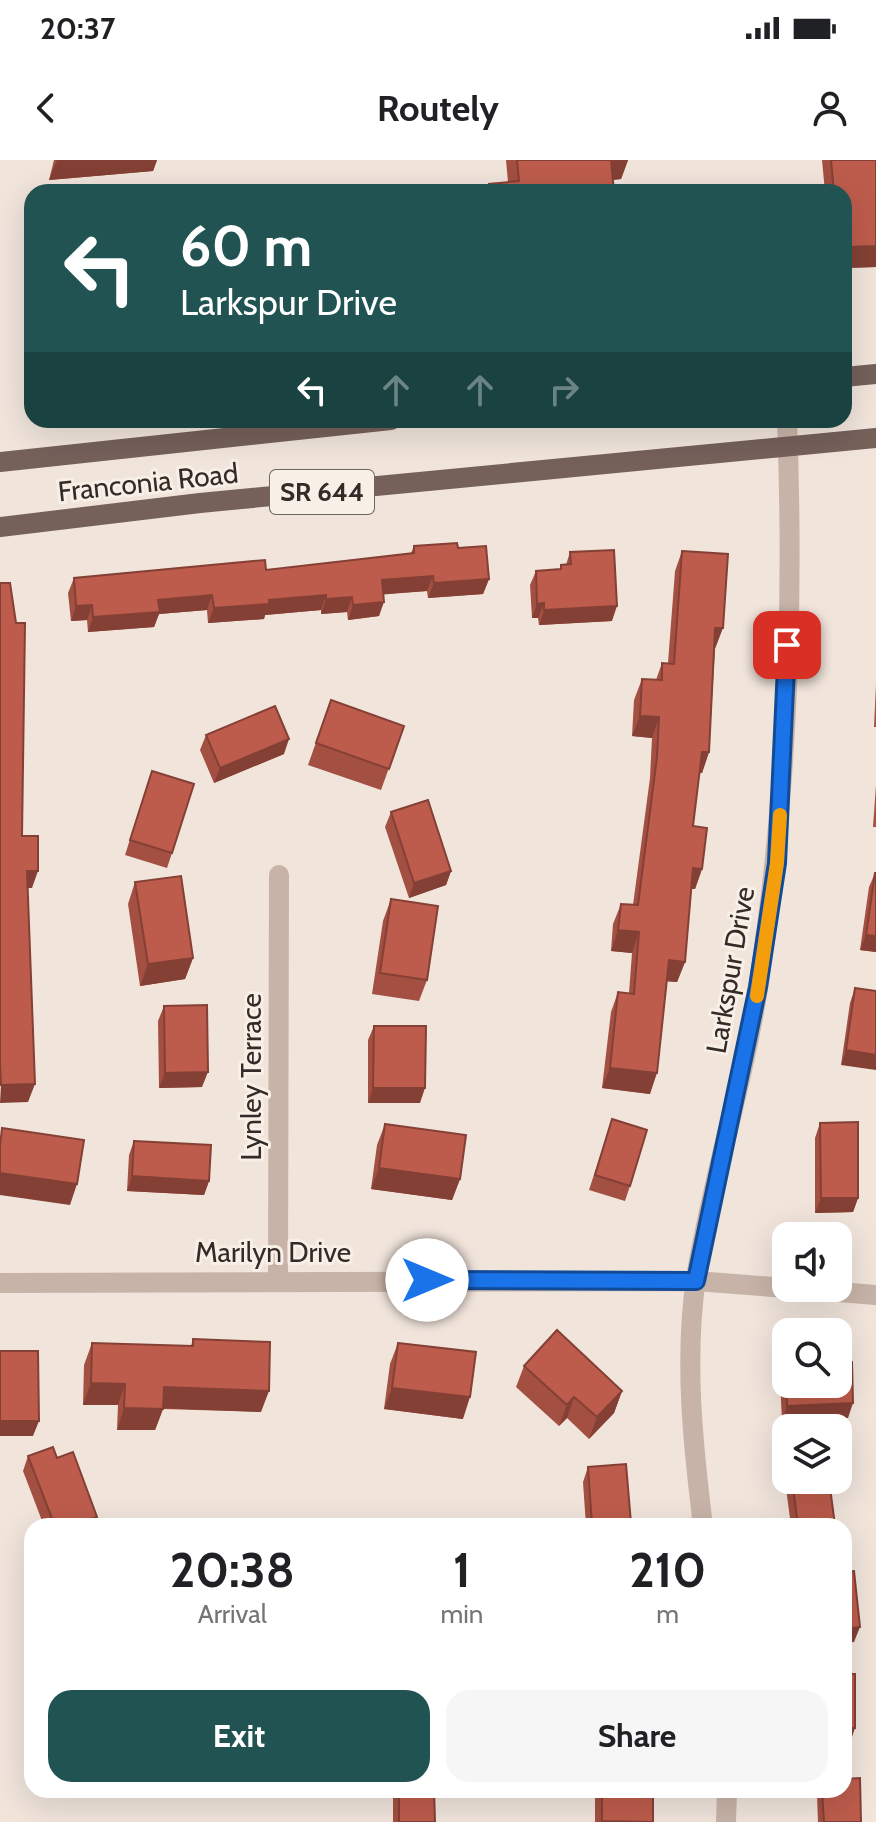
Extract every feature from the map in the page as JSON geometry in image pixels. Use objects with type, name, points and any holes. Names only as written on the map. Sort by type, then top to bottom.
[{"type":"main road","points":[[852,376],[876,374]]},
{"type":"main road","name":"Franconia Road","points":[[0,462],[317,428]]},
{"type":"main road","name":"Franconia Road","points":[[0,527],[216,501],[876,438]]},
{"type":"street","name":"Larkspur Drive","points":[[702,1518],[694,1453],[691,1384],[696,1281],[758,987],[777,863],[791,537],[787,428]]},
{"type":"street","name":"Lynley Terrace","points":[[278,1280],[279,875]]},
{"type":"street","name":"Marilyn Drive","points":[[0,1283],[696,1281],[772,1287]]},
{"type":"street","name":"Marilyn Drive","points":[[852,1293],[876,1295]]},
{"type":"street","points":[[726,1822],[727,1798]]},
{"type":"building","points":[[517,160],[611,160],[613,184],[489,184],[519,181]]},
{"type":"building","points":[[831,160],[876,160],[876,246],[852,247],[852,184],[833,184]]},
{"type":"building","points":[[457,543],[458,548],[486,546],[489,579],[434,583],[433,576],[382,580],[384,602],[353,605],[352,597],[326,599],[326,595],[214,608],[212,595],[158,600],[160,612],[93,617],[92,605],[76,606],[74,578],[265,560],[266,570],[414,553],[414,546]]},
{"type":"building","points":[[614,550],[617,606],[544,610],[544,603],[537,604],[536,571],[561,569],[561,565],[571,564],[570,552]]},
{"type":"building","points":[[682,551],[728,554],[723,628],[715,628],[709,752],[702,752],[693,826],[707,828],[702,869],[693,868],[685,962],[669,960],[657,1073],[610,1068],[618,992],[634,994],[639,932],[618,930],[621,904],[638,905],[657,757],[659,717],[640,716],[642,679],[662,680],[662,663],[674,664]]},
{"type":"building","points":[[0,583],[10,583],[16,623],[25,623],[22,836],[38,836],[38,871],[27,871],[35,1084],[1,1085]]},
{"type":"building","points":[[331,700],[404,726],[389,769],[316,743]]},
{"type":"building","points":[[275,706],[289,739],[220,768],[206,735]]},
{"type":"building","points":[[152,771],[194,784],[172,853],[130,840]]},
{"type":"building","points":[[428,800],[451,871],[414,883],[391,812]]},
{"type":"building","points":[[876,873],[876,936],[866,935]]},
{"type":"building","points":[[181,876],[193,958],[148,964],[135,882]]},
{"type":"building","points":[[391,899],[438,906],[427,980],[380,973]]},
{"type":"building","points":[[855,988],[876,991],[876,1055],[846,1050]]},
{"type":"building","points":[[207,1005],[208,1072],[165,1073],[164,1006]]},
{"type":"building","points":[[374,1026],[426,1026],[425,1088],[373,1088]]},
{"type":"building","points":[[612,1119],[647,1130],[630,1186],[595,1175]]},
{"type":"building","points":[[858,1122],[858,1198],[821,1198],[820,1123]]},
{"type":"building","points":[[385,1124],[466,1135],[460,1179],[379,1168]]},
{"type":"building","points":[[2,1128],[84,1140],[77,1184],[0,1173]]},
{"type":"building","points":[[134,1141],[211,1145],[209,1181],[132,1176]]},
{"type":"building","points":[[557,1330],[622,1391],[597,1417],[574,1397],[567,1405],[524,1366]]},
{"type":"building","points":[[193,1339],[270,1342],[269,1391],[164,1387],[163,1409],[124,1408],[125,1384],[91,1383],[92,1343],[193,1346]]},
{"type":"building","points":[[398,1343],[476,1352],[470,1397],[392,1388]]},
{"type":"building","points":[[0,1351],[38,1351],[39,1421],[0,1421]]},
{"type":"building","points":[[852,1362],[853,1403],[787,1406],[787,1398],[852,1398]]},
{"type":"building","points":[[53,1447],[57,1458],[73,1452],[97,1517],[52,1518],[28,1456]]},
{"type":"building","points":[[626,1464],[631,1518],[592,1518],[588,1467]]},
{"type":"building","points":[[794,1494],[831,1494],[834,1518],[797,1518]]},
{"type":"building","points":[[852,1571],[860,1627],[852,1628]]},
{"type":"building","points":[[852,1674],[855,1674],[855,1728],[852,1728]]},
{"type":"building","points":[[852,1778],[860,1778],[861,1822],[824,1822],[822,1798],[852,1798]]},
{"type":"building","points":[[399,1798],[434,1798],[435,1822],[399,1822]]},
{"type":"building","points":[[602,1798],[653,1798],[653,1822],[602,1821]]},
{"type":"slow traffic","points":[[757,996],[777,863],[780,815]]},
{"type":"route","points":[[427,1280],[696,1281],[758,987],[777,863],[787,645]]}]
